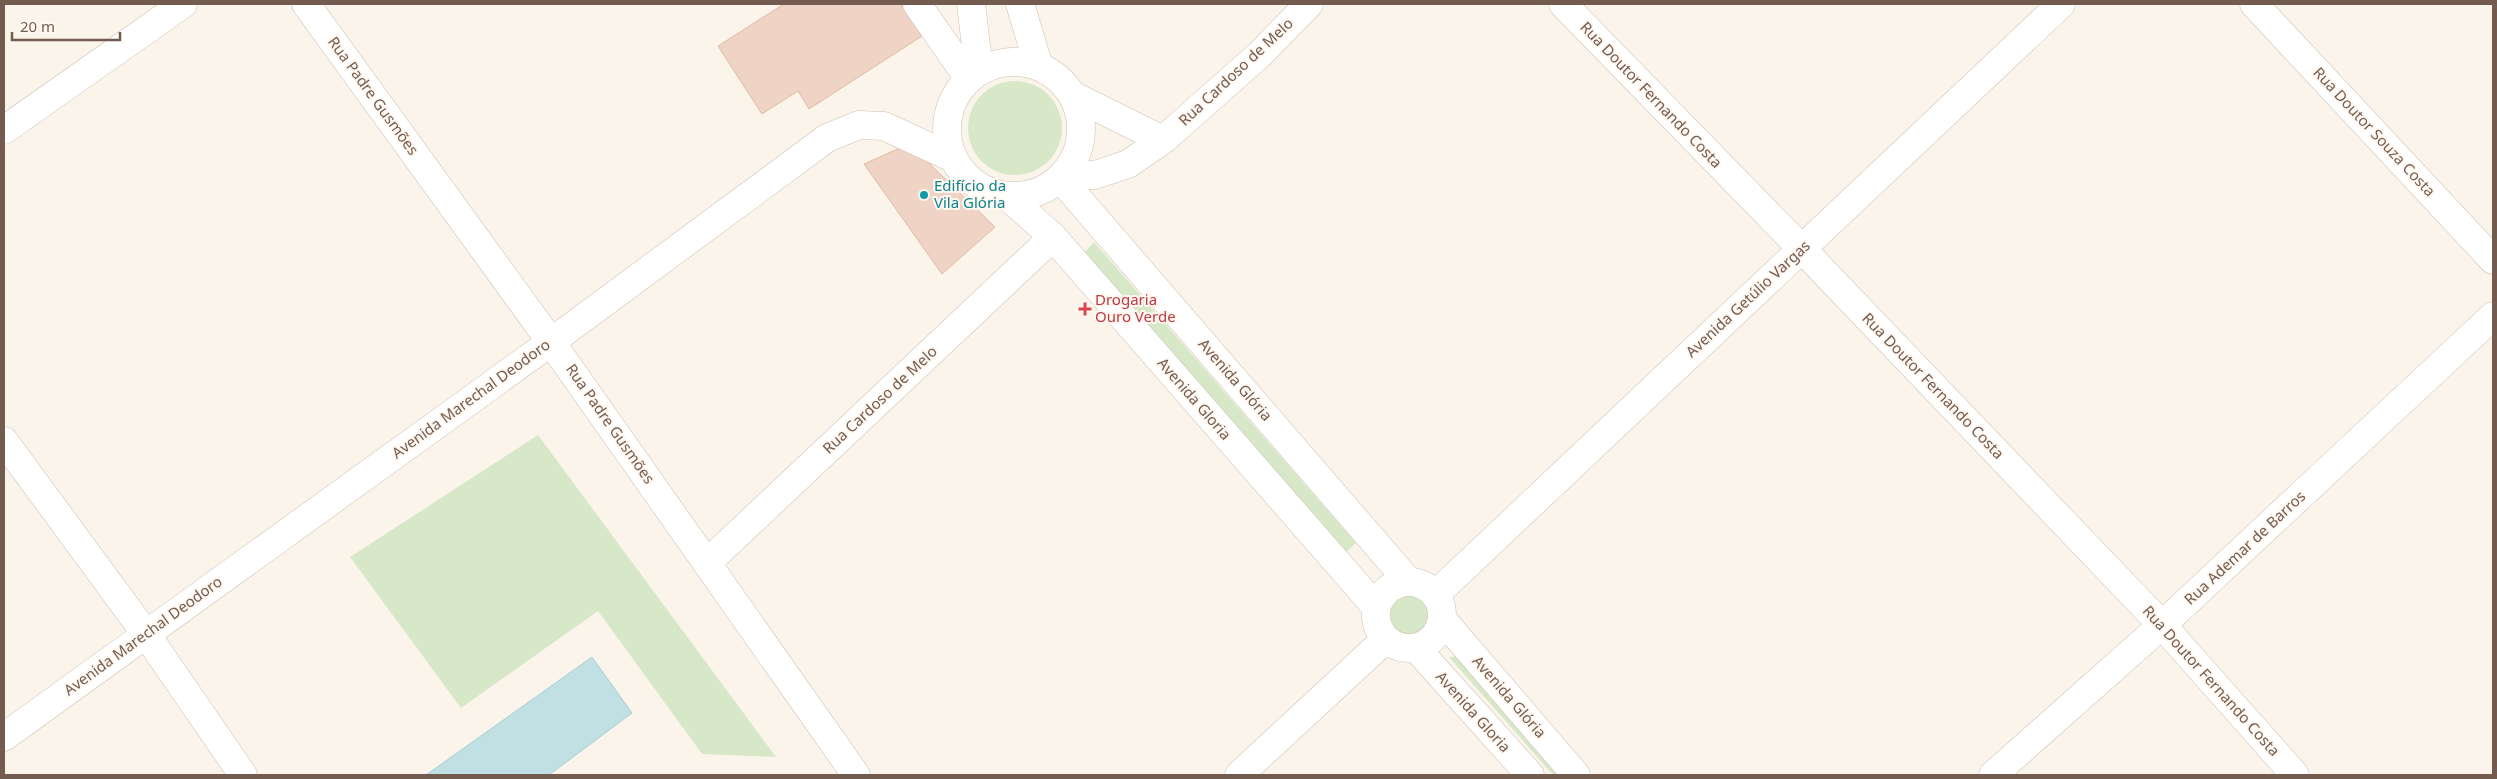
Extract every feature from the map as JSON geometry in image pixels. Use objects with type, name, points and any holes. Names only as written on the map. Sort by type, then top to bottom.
[{"type":"street","points":[[4,130],[183,4]]},
{"type":"street","name":"Rua Padre Gusmões","points":[[306,4],[552,342],[856,775]]},
{"type":"street","points":[[917,4],[974,75]]},
{"type":"street","points":[[971,4],[974,75]]},
{"type":"street","points":[[1020,4],[1040,67]]},
{"type":"street","name":"Rua Cardoso de Melo","points":[[1061,177],[1094,175],[1128,164],[1163,140],[1259,55],[1309,4]]},
{"type":"street","name":"Rua Doutor Fernando Costa","points":[[1563,4],[1802,249],[2162,625],[2296,775]]},
{"type":"street","name":"Avenida Getúlio Vargas","points":[[1438,607],[1802,249],[2061,4]]},
{"type":"street","name":"Rua Doutor Souza Costa","points":[[2254,4],[2493,260]]},
{"type":"street","points":[[1019,62],[1040,67],[1058,78],[1072,95],[1080,115],[1080,137],[1075,158],[1061,177],[1044,189],[1026,195],[1007,196],[985,189],[966,176],[953,158],[947,135],[948,112],[956,94],[974,75],[999,64],[1019,62]]},
{"type":"street","points":[[1072,95],[1163,140]]},
{"type":"street","name":"Avenida Marechal Deodoro","points":[[4,737],[552,342],[827,138],[859,125],[884,126],[953,158]]},
{"type":"street","name":"Avenida Glória","points":[[1061,177],[1408,582]]},
{"type":"street","name":"Avenida Gloria","points":[[1007,196],[1053,237],[1376,607]]},
{"type":"street","name":"Rua Cardoso de Melo","points":[[707,563],[1053,237]]},
{"type":"street","name":"Rua Ademar de Barros","points":[[1993,775],[2162,625],[2493,316]]},
{"type":"street","points":[[4,441],[146,634],[243,775]]},
{"type":"street","points":[[1408,582],[1423,586],[1438,607],[1438,632],[1429,642],[1416,648],[1400,647],[1386,639],[1377,624],[1376,607],[1383,594],[1395,585],[1408,582]]},
{"type":"street","name":"Avenida Glória","points":[[1438,607],[1576,775]]},
{"type":"street","points":[[1238,775],[1386,639]]},
{"type":"street","name":"Avenida Gloria","points":[[1416,648],[1530,775]]},
{"type":"green space","points":[[1015,81],[1033,84],[1048,95],[1059,110],[1062,128],[1059,146],[1048,161],[1033,172],[1015,175],[997,172],[982,161],[971,146],[968,128],[971,110],[982,95],[997,84]]},
{"type":"green space","points":[[1094,242],[1356,543],[1346,552],[1084,253]]},
{"type":"green space","points":[[538,435],[776,757],[702,754],[598,611],[461,708],[350,557]]},
{"type":"green space","points":[[1414,594],[1426,600],[1431,608],[1431,624],[1426,632],[1418,637],[1406,638],[1394,632],[1389,624],[1388,612],[1394,600],[1402,595]]},
{"type":"green space","points":[[1458,656],[1561,775],[1553,775],[1449,657]]},
{"type":"water","points":[[592,657],[632,713],[549,775],[426,775]]},
{"type":"building","points":[[784,4],[901,4],[922,36],[809,109],[798,91],[762,114],[718,46]]},
{"type":"building","name":"Edifício da Vila Glória","points":[[909,144],[995,227],[942,274],[864,164]]},
{"type":"place","name":"Edifício da Vila Glória","points":[[924,195]]},
{"type":"place","name":"Drogaria Ouro Verde","points":[[1085,309]]}]
